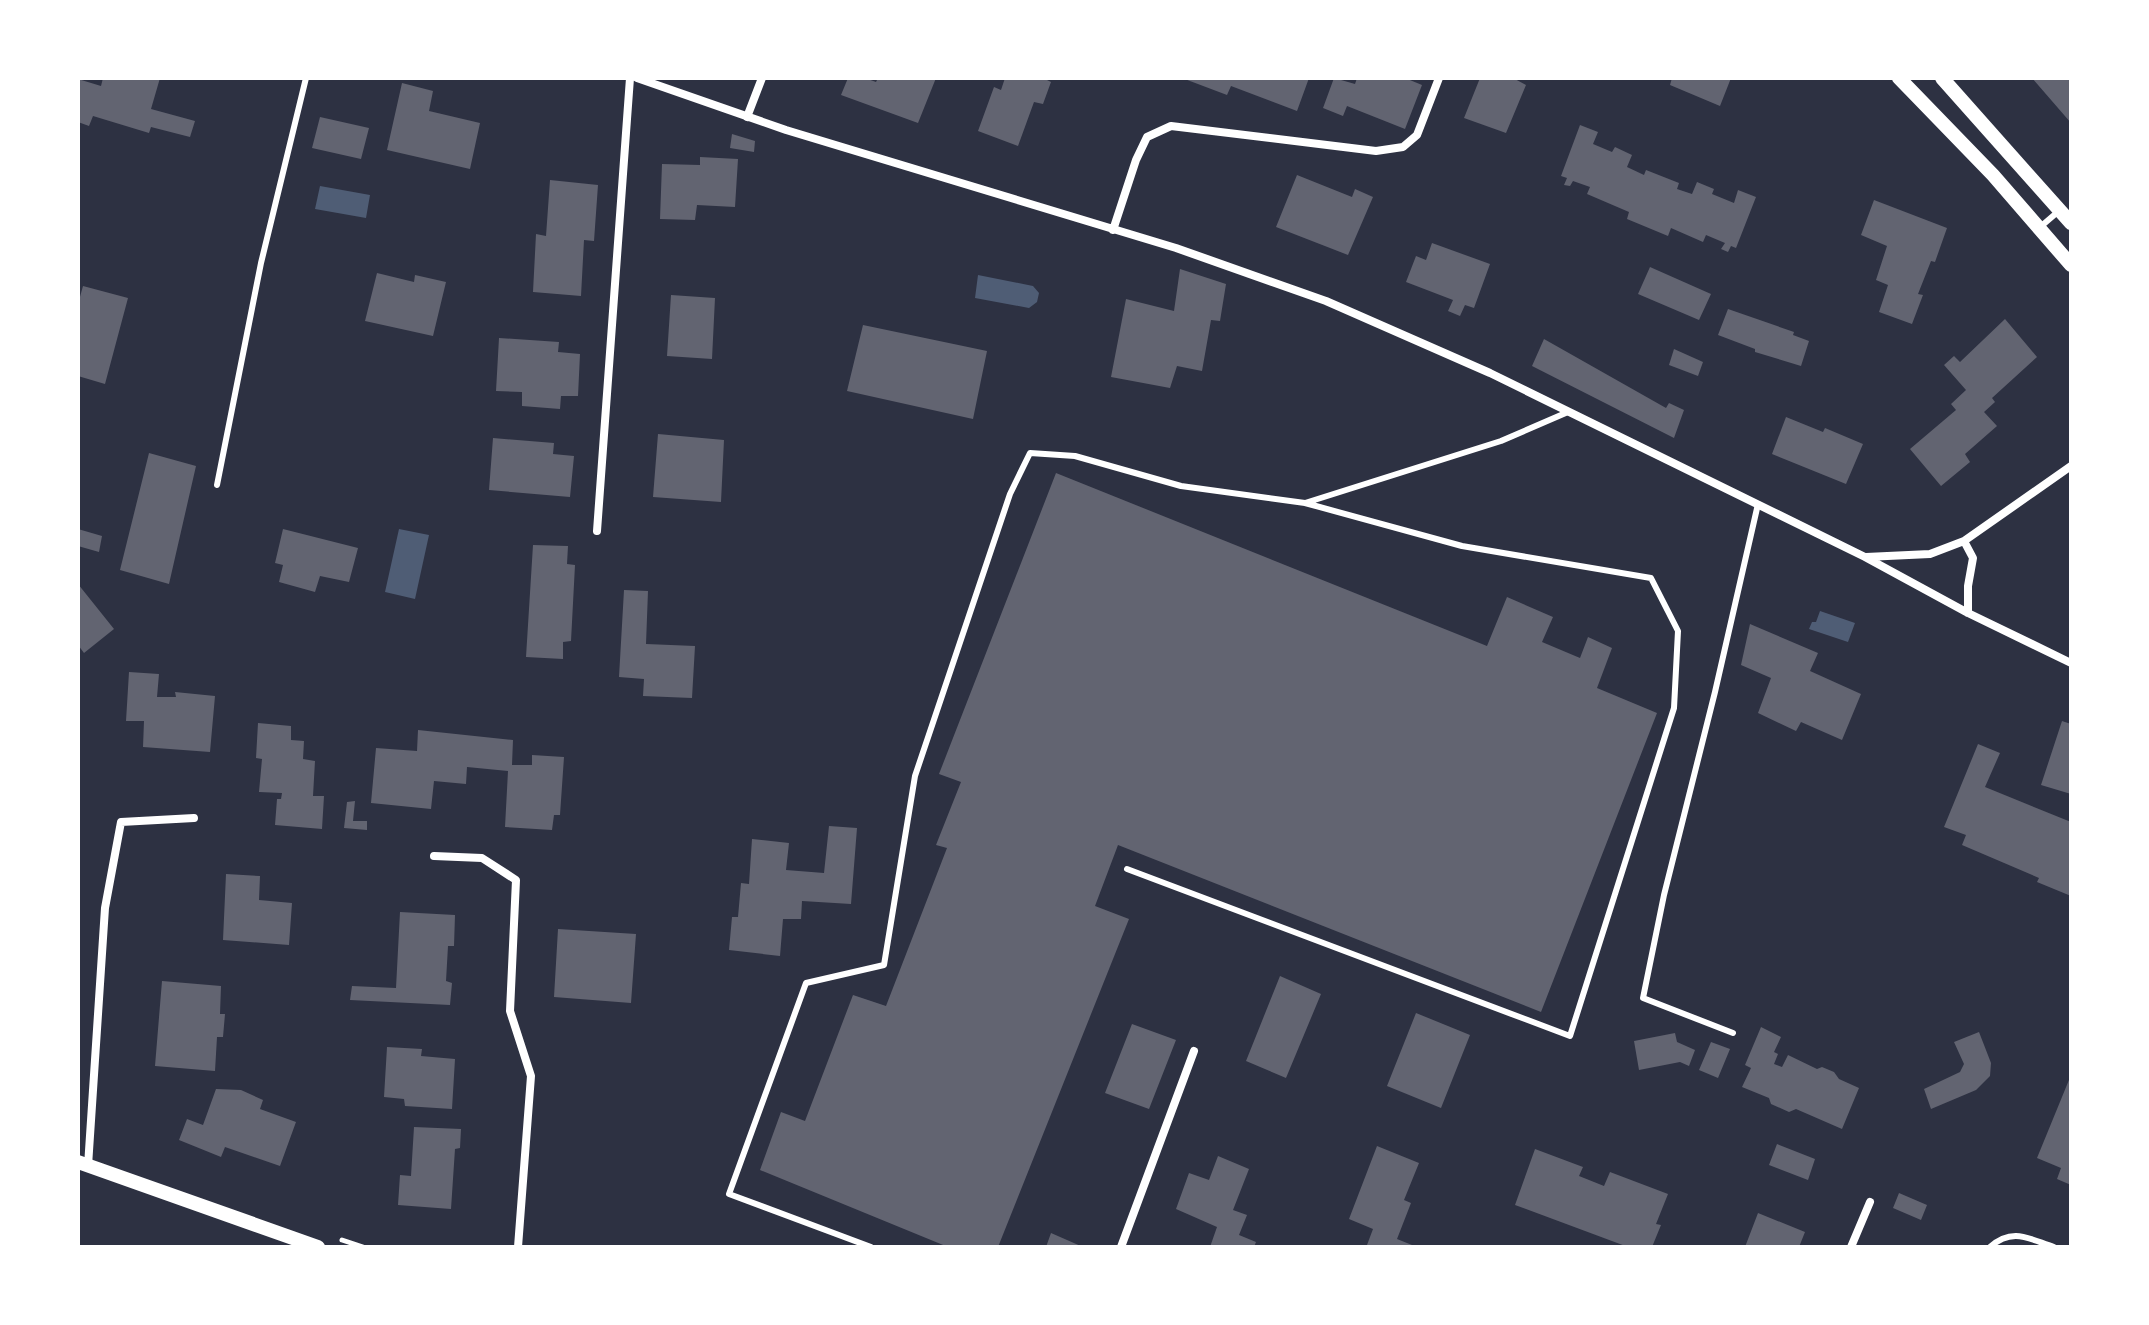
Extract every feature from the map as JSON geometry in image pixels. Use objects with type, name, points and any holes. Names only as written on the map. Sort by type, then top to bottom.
[{"type":"street","points":[[597,531],[630,78]]},
{"type":"street","points":[[637,78],[747,117],[1176,248],[1326,301],[1490,373],[1865,557],[1968,613],[2071,663]]},
{"type":"street","points":[[747,117],[762,78]]},
{"type":"street","points":[[1113,230],[1136,160],[1147,137],[1171,126],[1376,151],[1403,147],[1417,135],[1439,78]]},
{"type":"street","points":[[1899,78],[1993,175],[2071,265]]},
{"type":"street","points":[[1942,78],[2071,223]]},
{"type":"street","points":[[1865,557],[1930,554],[1964,541],[2071,466]]},
{"type":"street","points":[[1964,541],[1973,558],[1968,586],[1968,613]]},
{"type":"street","points":[[194,818],[121,822],[105,908],[83,1164],[318,1247]]},
{"type":"street","points":[[434,856],[482,858],[516,880],[510,1011],[531,1076],[518,1247]]},
{"type":"street","points":[[1121,1247],[1194,1051]]},
{"type":"street","points":[[1851,1247],[1870,1202]]},
{"type":"lane","points":[[217,485],[261,263],[306,78]]},
{"type":"lane","points":[[2039,228],[2060,210]]},
{"type":"lane","points":[[1305,503],[1501,441],[1568,412]]},
{"type":"lane","points":[[871,1247],[729,1194],[806,983],[884,965],[915,776],[1010,494],[1030,453],[1075,456],[1181,486],[1305,503],[1462,546],[1651,578],[1678,631],[1674,708],[1570,1036],[1127,869]]},
{"type":"lane","points":[[1733,1033],[1643,998],[1664,895],[1758,504]]},
{"type":"lane","points":[[1990,1247],[2001,1238],[2018,1235],[2054,1247]]},
{"type":"water","points":[[320,186],[370,195],[366,218],[315,209]]},
{"type":"water","points":[[978,275],[1033,286],[1039,293],[1037,302],[1029,308],[975,298]]},
{"type":"water","points":[[399,529],[429,535],[415,599],[385,592]]},
{"type":"water","points":[[1820,611],[1855,623],[1848,642],[1809,629]]},
{"type":"building","points":[[103,78],[160,78],[151,109],[195,121],[190,137],[151,127],[149,133],[93,116],[89,126],[78,122],[78,79],[101,86]]},
{"type":"building","points":[[848,78],[865,78],[876,82],[878,78],[936,78],[918,123],[841,95]]},
{"type":"building","points":[[1005,78],[1043,78],[1051,82],[1043,104],[1034,102],[1018,146],[978,131],[994,87],[1001,90]]},
{"type":"building","points":[[1182,78],[1309,78],[1297,111],[1231,86],[1227,95]]},
{"type":"building","points":[[1334,78],[1355,84],[1357,78],[1405,78],[1422,85],[1405,129],[1347,106],[1343,116],[1323,108]]},
{"type":"building","points":[[1480,78],[1513,78],[1526,85],[1506,133],[1464,118]]},
{"type":"building","points":[[1672,78],[1731,78],[1720,106],[1670,85]]},
{"type":"building","points":[[2032,78],[2071,78],[2071,123]]},
{"type":"building","points":[[402,83],[433,91],[429,111],[480,123],[470,169],[387,150]]},
{"type":"building","points":[[320,117],[369,128],[361,159],[312,148]]},
{"type":"building","points":[[1580,125],[1598,132],[1593,144],[1612,152],[1615,147],[1632,155],[1627,167],[1644,175],[1646,170],[1679,183],[1677,189],[1692,194],[1697,182],[1714,189],[1712,194],[1734,203],[1738,190],[1756,197],[1736,248],[1731,246],[1728,252],[1721,249],[1725,243],[1706,235],[1703,242],[1671,228],[1668,236],[1627,219],[1629,212],[1587,194],[1590,187],[1573,181],[1570,186],[1564,185],[1567,178],[1561,176]]},
{"type":"building","points":[[732,134],[755,141],[754,152],[730,148]]},
{"type":"building","points":[[700,157],[738,159],[735,207],[697,205],[695,220],[660,219],[662,164],[700,165]]},
{"type":"building","points":[[1297,175],[1352,197],[1355,189],[1373,197],[1348,255],[1276,227]]},
{"type":"building","points":[[550,180],[598,185],[594,241],[584,240],[581,296],[533,292],[536,234],[546,236]]},
{"type":"building","points":[[1874,200],[1947,228],[1935,262],[1931,261],[1918,294],[1923,295],[1912,324],[1879,312],[1888,285],[1876,280],[1887,246],[1861,235]]},
{"type":"building","points":[[1432,243],[1490,264],[1474,308],[1465,305],[1460,316],[1448,311],[1453,300],[1406,282],[1416,256],[1426,260]]},
{"type":"building","points":[[1650,267],[1711,294],[1699,320],[1638,294]]},
{"type":"building","points":[[1180,269],[1226,284],[1220,321],[1211,320],[1202,371],[1177,366],[1170,388],[1111,377],[1126,299],[1174,311]]},
{"type":"building","points":[[377,273],[414,282],[415,275],[446,282],[433,336],[365,321]]},
{"type":"building","points":[[83,286],[128,298],[105,384],[78,376],[78,304]]},
{"type":"building","points":[[671,295],[715,298],[712,359],[667,356]]},
{"type":"building","points":[[1728,309],[1794,332],[1793,335],[1809,341],[1801,366],[1755,352],[1755,349],[1718,335]]},
{"type":"building","points":[[2005,319],[2037,357],[1992,398],[1995,402],[1984,412],[1997,426],[1965,454],[1970,462],[1941,486],[1910,449],[1956,410],[1951,404],[1966,390],[1944,365],[1954,356],[1960,362]]},
{"type":"building","points":[[863,325],[987,351],[973,419],[847,391]]},
{"type":"building","points":[[499,338],[559,342],[558,352],[580,354],[578,396],[561,396],[560,409],[522,406],[522,392],[496,391]]},
{"type":"building","points":[[1544,339],[1666,408],[1669,403],[1684,410],[1674,438],[1532,366]]},
{"type":"building","points":[[1674,349],[1703,362],[1698,376],[1669,365]]},
{"type":"building","points":[[1786,417],[1823,432],[1825,428],[1863,444],[1846,484],[1772,454]]},
{"type":"building","points":[[658,434],[724,440],[721,502],[653,497]]},
{"type":"building","points":[[493,438],[554,443],[553,454],[574,456],[570,497],[489,490]]},
{"type":"building","points":[[149,453],[196,466],[169,584],[120,570]]},
{"type":"building","points":[[1056,473],[1487,646],[1507,597],[1553,617],[1542,642],[1580,658],[1588,637],[1612,648],[1597,688],[1657,713],[1541,1012],[1118,845],[1095,906],[1129,919],[998,1247],[948,1247],[760,1170],[781,1112],[805,1121],[853,995],[886,1006],[947,848],[936,845],[961,782],[939,774]]},
{"type":"building","points":[[78,529],[102,536],[99,552],[78,546]]},
{"type":"building","points":[[283,529],[358,548],[349,582],[320,576],[315,592],[279,582],[283,565],[275,563]]},
{"type":"building","points":[[533,545],[568,546],[567,564],[575,565],[571,641],[563,642],[563,659],[526,657]]},
{"type":"building","points":[[78,584],[114,629],[84,653],[78,645]]},
{"type":"building","points":[[624,590],[648,591],[646,644],[695,646],[692,698],[643,696],[644,679],[619,677]]},
{"type":"building","points":[[1750,624],[1818,653],[1810,671],[1861,694],[1842,740],[1801,722],[1796,731],[1758,713],[1771,678],[1741,665]]},
{"type":"building","points":[[129,672],[159,674],[157,697],[176,697],[175,692],[215,696],[210,752],[143,747],[144,721],[126,721]]},
{"type":"building","points":[[2062,721],[2071,724],[2071,794],[2041,785]]},
{"type":"building","points":[[258,723],[291,726],[291,740],[304,741],[303,759],[315,761],[313,796],[324,796],[322,829],[275,825],[277,799],[281,799],[282,793],[259,792],[262,759],[256,758]]},
{"type":"building","points":[[418,730],[513,740],[512,765],[532,765],[532,755],[564,757],[560,815],[554,815],[552,830],[505,827],[508,771],[467,767],[466,784],[434,781],[431,809],[371,803],[376,748],[417,751]]},
{"type":"building","points":[[1978,744],[2000,753],[1985,787],[2071,822],[2071,896],[2037,882],[2039,878],[1962,845],[1966,835],[1944,827]]},
{"type":"building","points":[[355,801],[353,821],[367,821],[367,830],[344,828],[347,802]]},
{"type":"building","points":[[829,826],[857,828],[851,904],[802,901],[801,919],[783,919],[780,956],[729,950],[732,917],[738,917],[741,883],[749,884],[752,839],[789,843],[786,870],[824,873]]},
{"type":"building","points":[[226,874],[260,876],[259,900],[292,903],[289,945],[223,940]]},
{"type":"building","points":[[400,912],[455,915],[454,946],[448,946],[446,981],[452,983],[450,1005],[350,1000],[352,986],[396,988]]},
{"type":"building","points":[[558,929],[636,934],[631,1003],[554,997]]},
{"type":"building","points":[[1280,976],[1321,994],[1286,1078],[1246,1061]]},
{"type":"building","points":[[162,981],[221,986],[220,1014],[225,1014],[223,1037],[217,1037],[215,1071],[155,1066]]},
{"type":"building","points":[[1416,1013],[1470,1035],[1441,1108],[1387,1086]]},
{"type":"building","points":[[1132,1024],[1176,1040],[1149,1109],[1105,1093]]},
{"type":"building","points":[[1761,1027],[1781,1037],[1774,1052],[1778,1054],[1774,1064],[1782,1067],[1788,1055],[1817,1069],[1822,1067],[1834,1072],[1839,1079],[1859,1088],[1842,1129],[1796,1109],[1789,1112],[1771,1104],[1769,1098],[1742,1087],[1751,1068],[1745,1065]]},
{"type":"building","points":[[1979,1032],[1991,1063],[1990,1076],[1976,1090],[1931,1109],[1924,1089],[1960,1072],[1964,1064],[1954,1042]]},
{"type":"building","points":[[1675,1033],[1677,1042],[1695,1050],[1689,1066],[1680,1062],[1639,1070],[1634,1041]]},
{"type":"building","points":[[1711,1042],[1730,1049],[1718,1078],[1699,1070]]},
{"type":"building","points":[[387,1047],[422,1049],[421,1056],[455,1059],[452,1109],[405,1106],[404,1099],[384,1097]]},
{"type":"building","points":[[2071,1075],[2071,1185],[2057,1179],[2061,1168],[2037,1158]]},
{"type":"building","points":[[216,1089],[241,1090],[263,1100],[260,1109],[296,1122],[280,1166],[225,1147],[221,1157],[179,1140],[187,1119],[203,1125]]},
{"type":"building","points":[[414,1127],[461,1129],[460,1148],[455,1149],[451,1209],[398,1205],[400,1175],[411,1176]]},
{"type":"building","points":[[1777,1144],[1815,1159],[1808,1180],[1769,1165]]},
{"type":"building","points":[[1377,1146],[1419,1163],[1404,1200],[1411,1203],[1397,1239],[1417,1247],[1367,1245],[1373,1229],[1349,1219]]},
{"type":"building","points":[[1535,1149],[1583,1167],[1579,1176],[1604,1186],[1610,1172],[1668,1194],[1656,1224],[1661,1225],[1652,1247],[1628,1247],[1515,1205]]},
{"type":"building","points":[[1218,1156],[1249,1169],[1233,1210],[1247,1215],[1239,1235],[1256,1242],[1254,1247],[1210,1247],[1217,1227],[1176,1209],[1189,1173],[1209,1180]]},
{"type":"building","points":[[1899,1193],[1927,1205],[1921,1220],[1893,1208]]},
{"type":"building","points":[[1758,1213],[1805,1232],[1799,1247],[1745,1247]]},
{"type":"building","points":[[1051,1233],[1083,1247],[1046,1247]]}]
